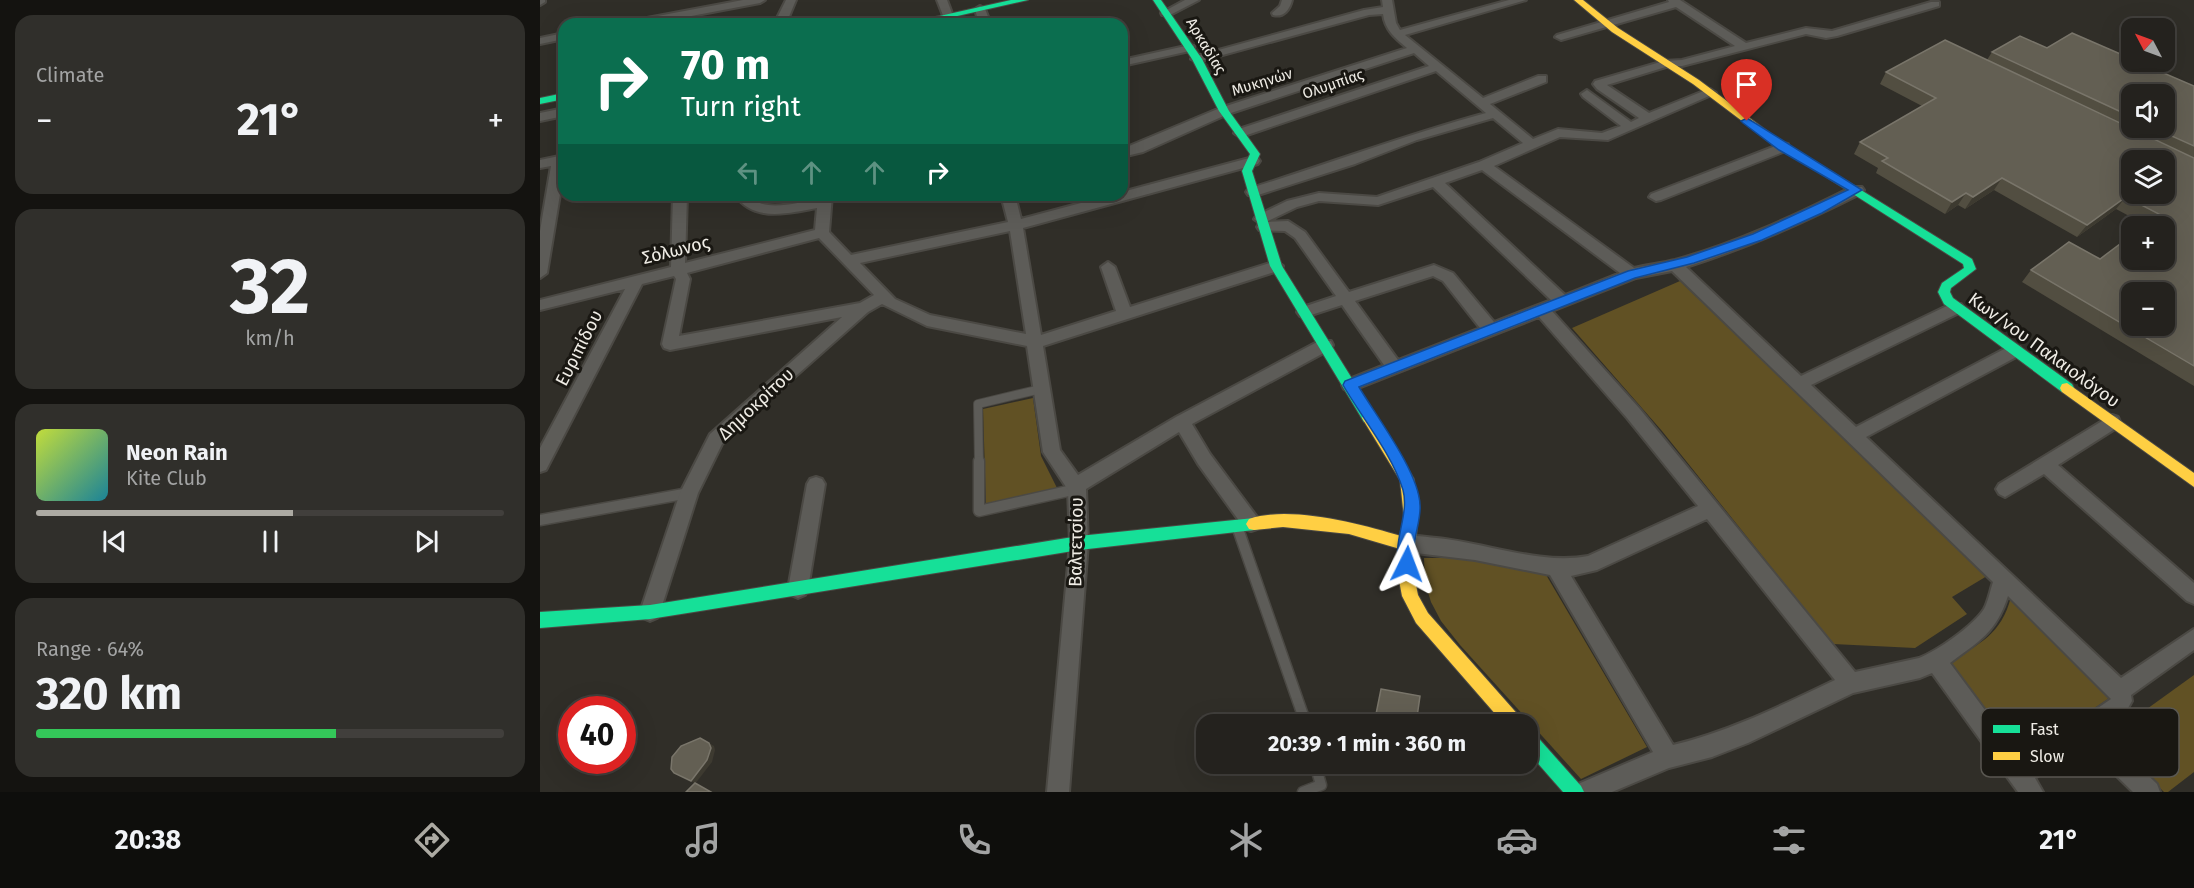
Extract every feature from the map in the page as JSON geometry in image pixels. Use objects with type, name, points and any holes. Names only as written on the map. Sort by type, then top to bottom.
[{"type":"street","points":[[663,18],[760,0]]},
{"type":"street","points":[[782,18],[790,0]]},
{"type":"street","points":[[942,0],[948,16]]},
{"type":"street","points":[[939,18],[1024,0]]},
{"type":"street","name":"Αρκαδίας","points":[[1157,0],[1193,53],[1224,111],[1255,154],[1253,161]]},
{"type":"street","points":[[1166,13],[1194,0]]},
{"type":"street","points":[[1277,14],[1285,8],[1287,0]]},
{"type":"street","points":[[1397,34],[1521,0]]},
{"type":"street","name":"Κων/νου Παλαιολόγου","points":[[1578,0],[1606,24],[1668,63],[1783,147],[1857,190],[1968,262],[1970,269],[1947,286],[1944,292],[1948,302],[2194,481]]},
{"type":"street","points":[[1560,37],[1675,1],[1744,47]]},
{"type":"street","points":[[1648,118],[1624,101],[1601,89],[1599,84],[1668,63],[1682,63],[1806,31],[1833,34],[1935,4]]},
{"type":"street","points":[[1128,62],[1276,39],[1387,5],[1390,23],[1397,34],[1533,145]]},
{"type":"street","points":[[980,9],[983,18]]},
{"type":"street","points":[[540,41],[558,37]]},
{"type":"street","name":"Μυκηνών","points":[[1128,152],[1224,111],[1415,49]]},
{"type":"street","name":"Ολυμπίας","points":[[1240,133],[1437,67]]},
{"type":"street","points":[[1482,103],[1542,79]]},
{"type":"street","points":[[1263,223],[1309,199],[1319,197],[1378,201],[1484,165],[1558,133],[1603,137],[1710,93]]},
{"type":"street","points":[[1587,94],[1630,127]]},
{"type":"street","points":[[540,101],[558,97]]},
{"type":"street","points":[[540,117],[558,113]]},
{"type":"street","points":[[1253,192],[1350,161],[1412,137],[1495,114]]},
{"type":"street","points":[[1656,197],[1783,147]]},
{"type":"street","points":[[540,164],[558,161]]},
{"type":"street","points":[[1253,161],[1247,171],[1276,266],[1407,479],[1413,506],[1407,544],[1406,584],[1422,618],[1506,714]]},
{"type":"street","points":[[1128,195],[1253,161]]},
{"type":"street","points":[[1484,165],[1632,274]]},
{"type":"street","points":[[540,273],[558,176]]},
{"type":"street","points":[[1436,182],[1563,302]]},
{"type":"street","points":[[1350,385],[1632,274],[1675,265],[1757,237],[1857,190]]},
{"type":"street","points":[[680,201],[678,270],[683,279],[670,344],[863,308]]},
{"type":"street","points":[[746,201],[754,208],[786,208],[816,201]]},
{"type":"street","points":[[825,201],[822,233],[890,303],[927,320],[1036,342],[1276,266]]},
{"type":"street","name":"Βαλτετσίου","points":[[1010,201],[1016,225],[1036,342],[1041,389],[1052,452],[1076,488],[1079,543],[1058,792]]},
{"type":"street","points":[[849,260],[1016,225],[1105,201]]},
{"type":"street","points":[[1263,223],[1288,226],[1295,230],[1394,368]]},
{"type":"street","name":"Σόλωνος","points":[[540,305],[822,233]]},
{"type":"street","points":[[1675,265],[2120,691],[2122,700],[2117,708]]},
{"type":"street","points":[[1108,267],[1125,314]]},
{"type":"street","points":[[1305,312],[1345,297],[1381,288],[1423,271],[1439,271],[1448,277],[1491,330]]},
{"type":"street","name":"Ευριπίδου","points":[[540,465],[636,281]]},
{"type":"street","name":"Δημοκρίτου","points":[[650,612],[689,493],[716,439],[863,308],[883,297]]},
{"type":"street","points":[[1799,384],[1956,308]]},
{"type":"street","points":[[1542,310],[1632,413],[1851,683]]},
{"type":"street","points":[[1076,488],[1182,422],[1325,345]]},
{"type":"street","points":[[1854,436],[2014,351]]},
{"type":"street","points":[[1182,422],[1244,525]]},
{"type":"street","points":[[2005,489],[2112,422]]},
{"type":"street","points":[[2045,464],[2194,595]]},
{"type":"street","points":[[798,589],[816,484]]},
{"type":"street","points":[[540,620],[650,612],[1079,543],[1283,521],[1349,527],[1407,544],[1484,553],[1556,568],[1572,569],[1590,564],[1710,509]]},
{"type":"street","points":[[1556,568],[1668,757]]},
{"type":"street","points":[[1586,792],[1668,757],[1712,746],[1748,732],[1851,683],[1920,668],[1936,661],[1980,628],[1992,614],[2003,581]]},
{"type":"street","points":[[2120,691],[2194,638]]},
{"type":"street","points":[[1936,661],[1981,722]]},
{"type":"street","points":[[1538,750],[1575,792]]},
{"type":"street","points":[[2134,777],[2149,792]]},
{"type":"lane","points":[[1041,389],[978,404],[979,511],[1076,488]]},
{"type":"lane","points":[[540,520],[689,493]]},
{"type":"lane","points":[[1244,525],[1303,714]]},
{"type":"lane","points":[[1303,792],[1321,785],[1318,774]]},
{"type":"shaded area","points":[[1680,281],[1987,576],[1952,597],[1967,614],[1915,648],[1833,644],[1662,431],[1572,328]]},
{"type":"shaded area","points":[[1033,398],[1041,456],[1057,488],[986,504],[983,409]]},
{"type":"shaded area","points":[[1424,558],[1455,558],[1545,573],[1647,747],[1581,779],[1538,731],[1538,714],[1522,714],[1460,645],[1441,621],[1431,602],[1425,583]]},
{"type":"shaded area","points":[[2011,597],[2105,688],[2108,699],[2095,708],[1984,708],[1950,662],[1988,637],[2007,610]]},
{"type":"shaded area","points":[[2194,675],[2194,772],[2168,792],[2164,792],[2149,777],[2179,777],[2179,708],[2148,708]]},
{"type":"building","points":[[2072,33],[2121,54],[2121,72],[2161,72],[2194,86],[2194,146],[2175,137],[2175,84],[2121,84],[2121,112],[1992,52],[2020,36],[2047,48]]},
{"type":"building","points":[[1945,40],[2121,123],[2121,138],[2152,138],[2194,158],[2194,366],[2143,336],[2175,336],[2175,282],[2121,282],[2121,323],[2031,270],[2069,242],[2100,259],[2121,243],[2121,270],[2175,270],[2175,216],[2156,216],[2159,214],[2140,204],[2175,204],[2175,150],[2121,150],[2121,201],[2087,225],[2002,178],[1973,197],[1966,193],[1952,202],[1882,161],[1888,158],[1860,142],[1936,98],[1886,72]]},
{"type":"building","points":[[1381,689],[1420,696],[1417,714],[1376,714]]},
{"type":"building","points":[[700,738],[709,743],[711,748],[707,760],[691,781],[674,773],[671,769],[672,757],[681,746]]},
{"type":"building","points":[[695,783],[711,792],[686,792]]},
{"type":"traffic: fast","points":[[938,18],[1024,0]]},
{"type":"traffic: fast","points":[[1157,0],[1197,59],[1224,111],[1255,154],[1247,171],[1276,266],[1369,418]]},
{"type":"traffic: fast","points":[[540,101],[558,97]]},
{"type":"traffic: fast","points":[[1766,134],[1968,262],[1970,269],[1946,286],[1944,292],[1948,301],[2067,388]]},
{"type":"traffic: fast","points":[[540,620],[650,612],[1079,543],[1254,524]]},
{"type":"traffic: fast","points":[[1538,750],[1575,792]]},
{"type":"traffic: slow","points":[[1578,0],[1615,30],[1696,82],[1766,134]]},
{"type":"traffic: slow","points":[[2067,388],[2194,481]]},
{"type":"traffic: slow","points":[[1369,418],[1407,479],[1410,492],[1411,518],[1405,570],[1410,596],[1422,618],[1506,714]]},
{"type":"traffic: slow","points":[[1254,524],[1283,521],[1349,527],[1407,544]]},
{"type":"route","points":[[1407,564],[1407,544],[1413,506],[1407,479],[1350,385],[1632,274],[1675,265],[1757,237],[1857,190],[1783,147],[1747,121]]}]
